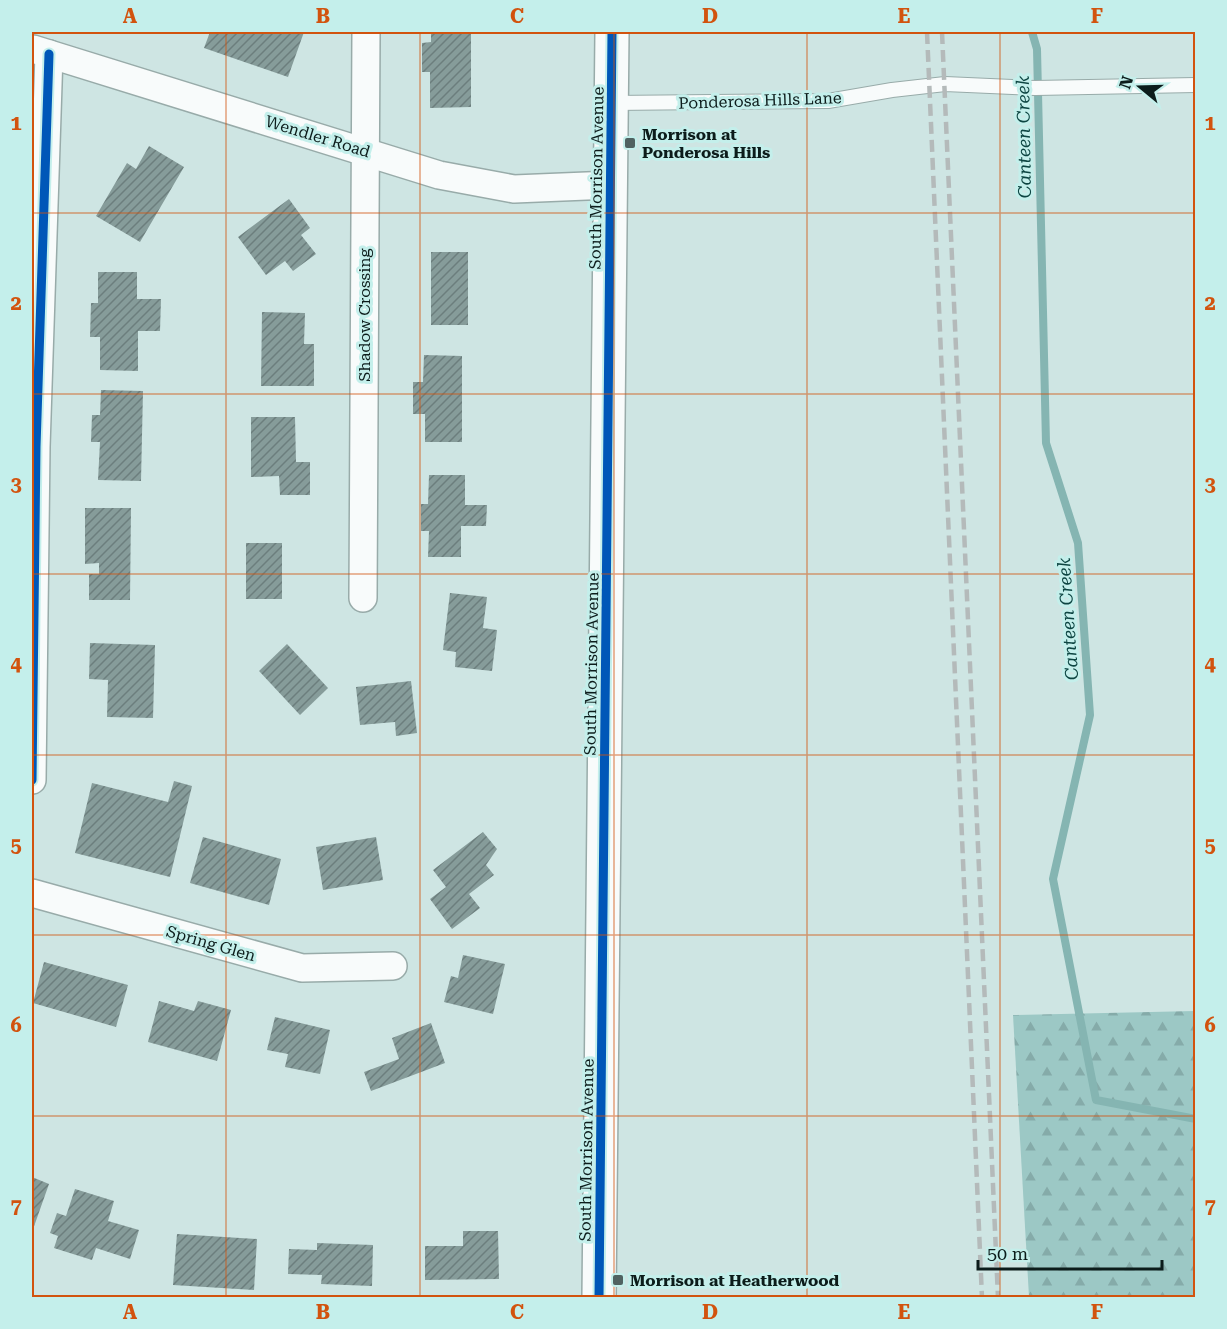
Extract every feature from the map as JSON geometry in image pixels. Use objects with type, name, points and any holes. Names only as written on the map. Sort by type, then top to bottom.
[{"type":"street","name":"Shadow Crossing","points":[[363,598],[366,32]]},
{"type":"street","name":"South Morrison Avenue","points":[[599,1298],[612,32]]},
{"type":"street","name":"Wendler Road","points":[[40,52],[365,150],[438,175],[514,189],[611,185]]},
{"type":"street","points":[[32,780],[40,52]]},
{"type":"street","name":"Spring Glen","points":[[32,893],[302,968],[393,966]]},
{"type":"lane","name":"Ponderosa Hills Lane","points":[[611,102],[828,102],[892,90],[945,84],[1035,88],[1196,85]]},
{"type":"green space","points":[[1195,1011],[1195,1297],[1029,1297],[1013,1015]]},
{"type":"building","points":[[210,32],[304,32],[288,77],[204,48]]},
{"type":"building","points":[[431,32],[471,32],[471,107],[430,108],[430,72],[422,72],[422,43],[431,42]]},
{"type":"building","points":[[149,146],[184,167],[140,242],[96,216],[127,163],[136,169]]},
{"type":"building","points":[[289,199],[310,228],[301,235],[316,254],[293,271],[285,261],[266,275],[238,237]]},
{"type":"building","points":[[431,252],[468,252],[468,325],[431,325]]},
{"type":"building","points":[[98,272],[137,272],[137,299],[161,299],[160,331],[138,331],[138,371],[100,370],[100,337],[90,337],[91,303],[98,303]]},
{"type":"building","points":[[262,312],[305,313],[304,344],[314,344],[314,386],[261,386]]},
{"type":"building","points":[[424,355],[462,356],[462,442],[425,442],[425,414],[413,414],[413,382],[423,382]]},
{"type":"building","points":[[101,390],[143,391],[141,481],[98,480],[100,442],[91,442],[92,415],[100,415]]},
{"type":"building","points":[[251,417],[295,417],[296,462],[310,462],[310,495],[280,495],[279,476],[251,477]]},
{"type":"building","points":[[429,475],[465,475],[465,505],[487,505],[486,526],[461,526],[461,557],[428,557],[429,531],[421,531],[421,504],[428,504]]},
{"type":"building","points":[[85,508],[131,508],[130,600],[89,600],[89,574],[99,574],[99,563],[85,564]]},
{"type":"building","points":[[246,543],[282,543],[282,599],[246,599]]},
{"type":"building","points":[[450,593],[487,597],[483,628],[497,630],[492,671],[455,667],[456,652],[443,650]]},
{"type":"building","points":[[90,643],[155,645],[153,718],[107,717],[108,680],[89,679]]},
{"type":"building","points":[[287,644],[328,688],[300,715],[259,671]]},
{"type":"building","points":[[411,681],[417,733],[396,736],[395,722],[360,725],[356,687]]},
{"type":"building","points":[[174,781],[192,786],[170,877],[75,853],[92,783],[168,802]]},
{"type":"building","points":[[483,832],[497,849],[486,865],[494,875],[469,894],[480,908],[452,929],[430,899],[446,887],[433,870]]},
{"type":"building","points":[[203,837],[281,859],[269,905],[190,883]]},
{"type":"building","points":[[376,837],[383,880],[323,890],[316,847]]},
{"type":"building","points":[[463,955],[505,964],[493,1014],[444,1002],[451,976],[458,978]]},
{"type":"building","points":[[44,962],[128,985],[116,1027],[33,1003]]},
{"type":"building","points":[[159,1001],[194,1011],[198,1001],[231,1010],[217,1061],[148,1042]]},
{"type":"building","points":[[275,1017],[330,1030],[320,1074],[285,1067],[288,1054],[267,1050]]},
{"type":"building","points":[[431,1023],[445,1063],[371,1091],[364,1072],[399,1059],[392,1038]]},
{"type":"building","points":[[32,1177],[49,1184],[32,1232]]},
{"type":"building","points":[[75,1189],[114,1201],[108,1221],[139,1230],[130,1259],[96,1248],[92,1260],[54,1248],[58,1236],[50,1233],[57,1213],[66,1216]]},
{"type":"building","points":[[463,1231],[498,1231],[499,1279],[425,1280],[425,1246],[463,1246]]},
{"type":"building","points":[[177,1234],[257,1239],[254,1290],[173,1285]]},
{"type":"building","points":[[317,1243],[373,1245],[372,1286],[321,1284],[322,1275],[288,1274],[289,1249],[317,1250]]},
{"type":"waterway","name":"Canteen Creek","points":[[1032,32],[1037,49],[1046,443],[1078,543],[1090,715],[1053,879],[1096,1100],[1196,1119]]},
{"type":"railway","points":[[927,32],[982,1298]]},
{"type":"railway","points":[[942,32],[998,1298]]},
{"type":"cycle path","points":[[599,1298],[612,32]]},
{"type":"cycle path","points":[[32,780],[36,447],[49,54]]},
{"type":"place","name":"Morrison at Ponderosa Hills","points":[[630,143]]},
{"type":"place","name":"Morrison at Heatherwood","points":[[618,1280]]}]
